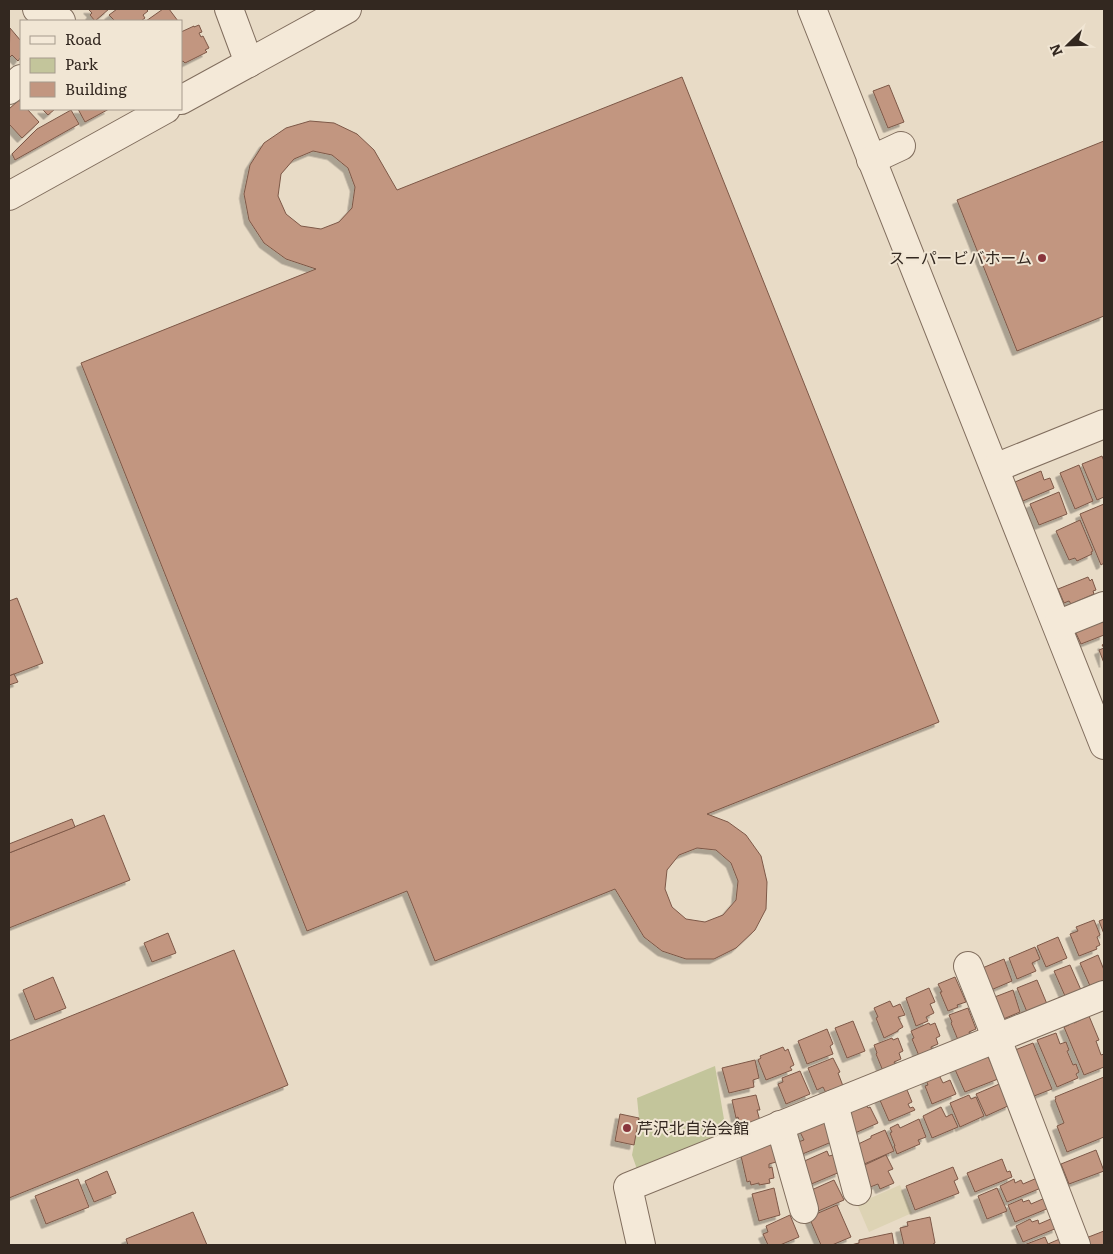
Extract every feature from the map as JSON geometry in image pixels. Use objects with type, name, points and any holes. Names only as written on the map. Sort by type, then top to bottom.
[{"type":"street","points":[[37,9],[59,20]]},
{"type":"street","points":[[228,9],[249,63]]},
{"type":"street","points":[[182,97],[347,9]]},
{"type":"street","points":[[813,9],[871,160],[1104,745]]},
{"type":"street","points":[[9,90],[20,80]]},
{"type":"street","points":[[9,196],[160,110]]},
{"type":"street","points":[[871,160],[901,146]]},
{"type":"street","points":[[995,468],[1104,424]]},
{"type":"street","points":[[978,426],[983,433],[992,439],[1011,446],[1044,445],[1060,442]]},
{"type":"street","points":[[1057,625],[1104,606]]},
{"type":"street","points":[[968,966],[1076,1245]]},
{"type":"street","points":[[642,1245],[628,1187],[1104,995]]},
{"type":"street","points":[[834,1104],[856,1192]]},
{"type":"street","points":[[780,1125],[804,1208]]},
{"type":"shaded area","points":[[900,1185],[912,1213],[869,1232],[857,1204]]},
{"type":"green space","points":[[715,1066],[727,1137],[638,1172],[632,1155],[639,1118],[637,1098]]},
{"type":"building","points":[[88,9],[109,9],[96,20],[90,15],[92,13]]},
{"type":"building","points":[[117,9],[146,9],[148,11],[143,15],[145,18],[142,20],[114,20],[109,15]]},
{"type":"building","points":[[163,9],[169,9],[177,20],[147,20]]},
{"type":"building","points":[[199,25],[202,32],[199,33],[201,37],[203,36],[209,48],[205,50],[207,52],[185,63],[182,62],[182,32]]},
{"type":"building","points":[[10,28],[20,40],[20,58],[18,61],[12,55],[9,58]]},
{"type":"building","points":[[682,77],[939,722],[707,814],[728,822],[746,835],[761,856],[767,882],[766,909],[755,930],[736,948],[714,959],[686,959],[662,951],[644,937],[615,889],[435,961],[407,891],[307,931],[81,363],[316,269],[286,259],[264,243],[249,220],[244,194],[250,165],[264,143],[286,128],[310,121],[334,123],[357,134],[374,150],[397,190]],"holes":[[[313,151],[332,155],[348,168],[355,187],[352,208],[339,222],[321,229],[301,226],[286,214],[278,196],[281,174],[294,159]],[[697,848],[716,850],[731,863],[738,881],[736,900],[723,915],[705,922],[686,919],[672,907],[665,889],[667,870],[679,855]]]},
{"type":"building","points":[[889,85],[904,122],[888,128],[873,91]]},
{"type":"building","points":[[19,100],[20,110],[28,110],[39,122],[22,138],[9,124],[9,109]]},
{"type":"building","points":[[43,110],[54,110],[48,115]]},
{"type":"building","points":[[71,110],[79,124],[15,160],[12,154],[37,129]]},
{"type":"building","points":[[79,110],[107,110],[85,122]]},
{"type":"building","name":"スーパービバホーム","points":[[1104,141],[1104,316],[1017,351],[957,200]]},
{"type":"building","points":[[1102,456],[1104,461],[1104,497],[1097,500],[1082,464]]},
{"type":"building","points":[[1079,465],[1093,501],[1075,509],[1060,473]]},
{"type":"building","points":[[1041,471],[1044,480],[1050,478],[1054,488],[1023,501],[1015,482]]},
{"type":"building","points":[[1059,492],[1067,514],[1039,525],[1030,504]]},
{"type":"building","points":[[1104,504],[1104,563],[1101,565],[1080,514]]},
{"type":"building","points":[[1080,520],[1093,551],[1091,552],[1092,554],[1077,561],[1075,558],[1069,560],[1056,531]]},
{"type":"building","points":[[1088,577],[1090,581],[1092,579],[1096,590],[1093,591],[1094,594],[1071,604],[1069,601],[1064,603],[1058,589]]},
{"type":"building","points":[[17,598],[43,663],[9,676],[9,601]]},
{"type":"building","points":[[1104,616],[1104,635],[1081,644],[1075,631]]},
{"type":"building","points":[[1104,648],[1104,663],[1099,650]]},
{"type":"building","points":[[14,674],[18,682],[9,685],[9,676]]},
{"type":"building","points":[[104,815],[130,880],[9,928],[9,853]]},
{"type":"building","points":[[72,819],[75,827],[9,853],[9,844]]},
{"type":"building","points":[[1104,919],[1104,934],[1099,921]]},
{"type":"building","points":[[1094,920],[1100,935],[1097,937],[1100,945],[1096,947],[1097,949],[1079,956],[1070,934],[1078,931],[1076,927]]},
{"type":"building","points":[[168,933],[176,953],[152,962],[144,943]]},
{"type":"building","points":[[1058,937],[1067,958],[1046,967],[1037,946]]},
{"type":"building","points":[[1035,947],[1040,959],[1032,963],[1036,971],[1017,979],[1009,958]]},
{"type":"building","points":[[234,950],[288,1085],[9,1198],[9,1041]]},
{"type":"building","points":[[1098,955],[1104,970],[1104,980],[1090,986],[1080,963]]},
{"type":"building","points":[[1004,959],[1012,981],[991,990],[980,969]]},
{"type":"building","points":[[1070,965],[1081,990],[1065,996],[1054,971]]},
{"type":"building","points":[[53,977],[66,1008],[35,1020],[23,990]]},
{"type":"building","points":[[955,977],[966,1002],[948,1011],[938,984]]},
{"type":"building","points":[[1037,980],[1047,1004],[1027,1012],[1017,988]]},
{"type":"building","points":[[929,988],[935,1002],[930,1004],[934,1013],[926,1017],[928,1021],[916,1026],[906,998]]},
{"type":"building","points":[[1013,990],[1020,1012],[1001,1020],[992,998]]},
{"type":"building","points":[[890,1001],[893,1007],[900,1004],[905,1015],[898,1017],[903,1027],[884,1038],[874,1008]]},
{"type":"building","points":[[968,1008],[976,1029],[969,1032],[970,1035],[958,1040],[949,1015]]},
{"type":"building","points":[[1089,1016],[1099,1040],[1096,1041],[1101,1055],[1104,1054],[1104,1067],[1084,1075],[1064,1027],[1069,1025],[1068,1022],[1073,1020],[1074,1023]]},
{"type":"building","points":[[853,1021],[865,1051],[847,1058],[835,1028]]},
{"type":"building","points":[[929,1023],[930,1025],[935,1023],[940,1036],[936,1038],[938,1044],[931,1047],[932,1051],[919,1056],[911,1031]]},
{"type":"building","points":[[827,1029],[833,1044],[830,1046],[833,1054],[807,1064],[798,1041]]},
{"type":"building","points":[[1056,1033],[1060,1044],[1066,1042],[1069,1050],[1067,1051],[1073,1065],[1076,1064],[1079,1072],[1076,1074],[1078,1078],[1057,1087],[1037,1040]]},
{"type":"building","points":[[892,1038],[893,1040],[898,1038],[903,1051],[899,1053],[901,1059],[894,1062],[896,1066],[883,1071],[874,1045]]},
{"type":"building","points":[[1033,1043],[1052,1089],[1029,1098],[1010,1052]]},
{"type":"building","points":[[783,1047],[785,1051],[788,1049],[794,1065],[790,1067],[792,1070],[766,1080],[758,1060],[761,1058],[760,1056]]},
{"type":"building","points":[[986,1052],[998,1079],[965,1092],[953,1065]]},
{"type":"building","points":[[833,1058],[840,1072],[838,1073],[843,1086],[826,1093],[823,1087],[817,1090],[808,1068]]},
{"type":"building","points":[[755,1060],[759,1078],[753,1080],[754,1087],[729,1093],[722,1068]]},
{"type":"building","points":[[800,1071],[810,1094],[786,1104],[778,1084],[783,1082],[782,1078]]},
{"type":"building","points":[[939,1075],[943,1083],[950,1080],[956,1094],[932,1104],[925,1086],[928,1085],[926,1080]]},
{"type":"building","points":[[1104,1077],[1104,1137],[1067,1152],[1057,1126],[1064,1123],[1055,1097]]},
{"type":"building","points":[[1004,1082],[1010,1105],[986,1116],[976,1094]]},
{"type":"building","points":[[905,1085],[912,1102],[908,1104],[910,1108],[913,1107],[915,1110],[889,1121],[879,1098]]},
{"type":"building","points":[[756,1095],[760,1110],[757,1110],[760,1121],[740,1125],[738,1117],[736,1118],[732,1100]]},
{"type":"building","points":[[969,1095],[971,1099],[976,1097],[984,1116],[960,1127],[950,1103]]},
{"type":"building","points":[[865,1102],[868,1108],[870,1107],[878,1123],[855,1133],[847,1110]]},
{"type":"building","points":[[941,1107],[946,1117],[952,1114],[958,1127],[932,1138],[923,1116]]},
{"type":"building","points":[[620,1114],[639,1118],[634,1145],[615,1141]]},
{"type":"building","points":[[919,1119],[926,1137],[918,1140],[920,1144],[897,1154],[890,1128],[898,1124],[900,1128]]},
{"type":"building","points":[[825,1120],[834,1141],[800,1155],[795,1143],[804,1140],[799,1130]]},
{"type":"building","points":[[885,1130],[894,1151],[862,1165],[854,1146]]},
{"type":"building","points":[[772,1144],[776,1162],[769,1164],[769,1168],[772,1167],[774,1178],[769,1179],[770,1183],[751,1185],[750,1181],[747,1182],[741,1156],[745,1155],[745,1151]]},
{"type":"building","points":[[1096,1150],[1104,1171],[1069,1184],[1061,1164]]},
{"type":"building","points":[[827,1151],[829,1156],[833,1155],[840,1172],[809,1185],[800,1163]]},
{"type":"building","points":[[886,1155],[893,1169],[888,1171],[894,1183],[880,1189],[878,1184],[865,1189],[856,1169]]},
{"type":"building","points":[[1002,1159],[1007,1172],[1010,1171],[1012,1177],[975,1192],[967,1173]]},
{"type":"building","points":[[953,1167],[958,1179],[954,1181],[959,1193],[915,1210],[906,1186]]},
{"type":"building","points":[[107,1171],[116,1193],[94,1202],[85,1181]]},
{"type":"building","points":[[1037,1178],[1041,1188],[1007,1202],[1000,1186],[1014,1179],[1015,1183],[1021,1180],[1023,1184]]},
{"type":"building","points":[[78,1179],[89,1207],[46,1224],[35,1196]]},
{"type":"building","points":[[834,1180],[844,1200],[816,1212],[807,1192]]},
{"type":"building","points":[[774,1188],[780,1215],[759,1221],[752,1194]]},
{"type":"building","points":[[997,1188],[1007,1211],[987,1219],[978,1196]]},
{"type":"building","points":[[1045,1198],[1049,1208],[1015,1222],[1008,1205],[1022,1199],[1023,1202],[1029,1200],[1031,1204]]},
{"type":"building","points":[[837,1205],[851,1237],[832,1245],[821,1245],[809,1217]]},
{"type":"building","points":[[193,1212],[207,1245],[128,1245],[126,1239]]},
{"type":"building","points":[[790,1215],[799,1237],[780,1245],[768,1245],[763,1234],[768,1232],[766,1226]]},
{"type":"building","points":[[930,1217],[934,1245],[904,1245],[900,1228],[908,1226],[907,1222]]},
{"type":"building","points":[[1053,1218],[1057,1228],[1023,1242],[1016,1226],[1030,1219],[1032,1222],[1038,1220],[1039,1224]]},
{"type":"building","points":[[1104,1231],[1104,1245],[1089,1245],[1086,1238]]},
{"type":"building","points":[[892,1233],[894,1245],[851,1245],[859,1243],[859,1240]]},
{"type":"building","points":[[1045,1237],[1048,1244],[1062,1238],[1065,1245],[1024,1245]]},
{"type":"place","name":"スーパービバホーム","points":[[1042,258]]},
{"type":"place","name":"芹沢北自治会館","points":[[627,1128]]}]
